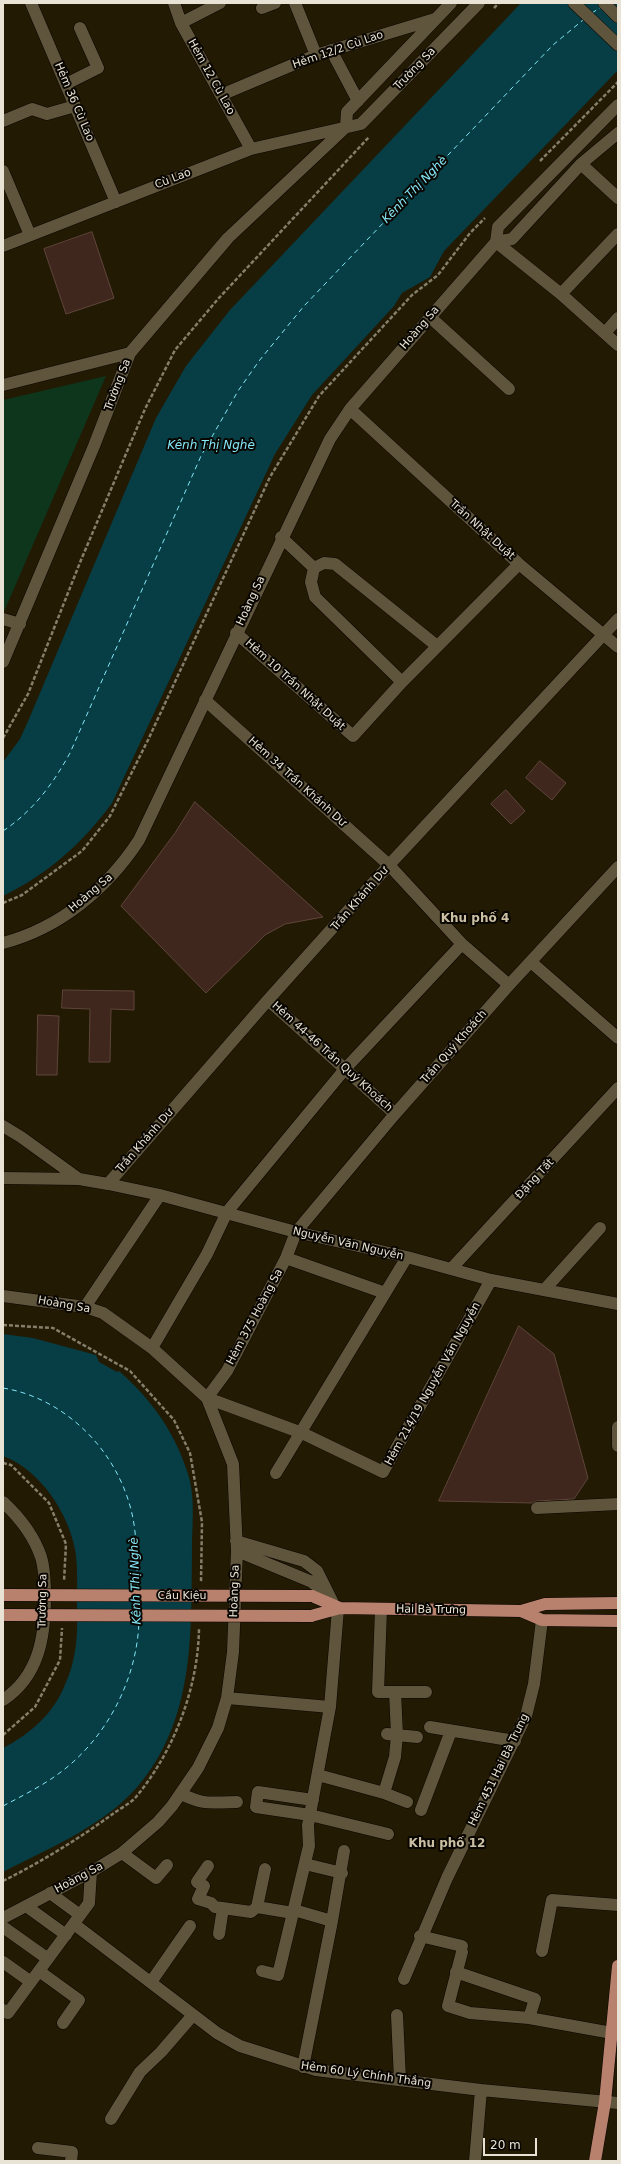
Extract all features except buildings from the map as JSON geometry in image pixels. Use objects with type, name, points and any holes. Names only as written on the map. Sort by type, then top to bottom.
[{"type":"main road","name":"Cầu Kiệu","points":[[3,1595],[312,1596]]},
{"type":"main road","name":"Hai Bà Trưng","points":[[312,1596],[337,1607],[382,1610],[521,1611],[545,1604],[618,1603]]},
{"type":"main road","name":"Hai Bà Trưng","points":[[311,1616],[337,1607]]},
{"type":"main road","name":"Hai Bà Trưng","points":[[521,1611],[542,1620],[618,1621]]},
{"type":"main road","name":"Cầu Kiệu","points":[[3,1615],[311,1616]]},
{"type":"main road","points":[[595,2161],[606,2102],[618,1966]]},
{"type":"street","name":"Hẻm 36 Cù Lao","points":[[31,3],[116,202]]},
{"type":"street","name":"Hẻm 12 Cù Lao","points":[[174,3],[181,23],[251,149]]},
{"type":"street","points":[[181,23],[220,3]]},
{"type":"street","points":[[262,8],[275,3]]},
{"type":"street","points":[[295,3],[316,55]]},
{"type":"street","name":"Trường Sa","points":[[346,127],[347,112],[451,3]]},
{"type":"street","name":"Trường Sa","points":[[3,662],[20,624],[130,353],[228,238],[346,127],[361,124],[479,3]]},
{"type":"street","points":[[574,3],[618,45]]},
{"type":"street","points":[[604,3],[618,17]]},
{"type":"street","name":"Hẻm 12/2 Cù Lao","points":[[221,95],[316,55],[435,19]]},
{"type":"street","points":[[66,84],[98,68],[80,28]]},
{"type":"street","points":[[331,50],[358,101]]},
{"type":"street","name":"Hoàng Sa","points":[[3,943],[29,935],[72,910],[103,885],[116,872],[138,840],[281,537],[330,439],[350,409],[496,242],[498,226],[618,105]]},
{"type":"street","points":[[3,120],[32,109],[47,114],[75,106]]},
{"type":"street","name":"Cù Lao","points":[[3,246],[251,149],[346,127]]},
{"type":"street","points":[[496,242],[512,239],[581,164],[618,133]]},
{"type":"street","points":[[581,164],[618,198]]},
{"type":"street","points":[[3,171],[30,235]]},
{"type":"street","points":[[561,294],[618,234]]},
{"type":"street","points":[[496,242],[561,294],[618,345]]},
{"type":"street","points":[[430,317],[509,389]]},
{"type":"street","points":[[605,333],[618,318]]},
{"type":"street","points":[[3,385],[130,353]]},
{"type":"street","name":"Trần Nhật Duật","points":[[350,409],[519,564],[618,647]]},
{"type":"street","points":[[281,537],[314,568]]},
{"type":"street","points":[[314,568],[324,564],[336,564],[438,646]]},
{"type":"street","name":"Hẻm 10 Trần Nhật Duật","points":[[236,633],[354,736],[402,682],[519,564]]},
{"type":"street","points":[[314,568],[311,582],[315,597],[402,682]]},
{"type":"street","points":[[3,619],[20,624]]},
{"type":"street","name":"Trần Khánh Dư","points":[[108,1184],[268,1000],[390,865],[618,619]]},
{"type":"street","name":"Hẻm 34 Trần Khánh Dư","points":[[205,700],[390,865],[462,944],[509,985]]},
{"type":"street","name":"Trần Quý Khoách","points":[[296,1232],[395,1114],[509,985],[618,867]]},
{"type":"street","points":[[152,1348],[207,1254],[227,1212],[345,1069],[462,944]]},
{"type":"street","points":[[531,962],[618,1038]]},
{"type":"street","name":"Hẻm 44-46 Trần Quý Khoách","points":[[268,1000],[395,1114]]},
{"type":"street","name":"Ðặng Tất","points":[[451,1269],[618,1088]]},
{"type":"street","points":[[3,1126],[22,1137],[79,1179]]},
{"type":"street","name":"Nguyễn Văn Nguyễn","points":[[3,1178],[79,1179],[108,1184],[160,1195],[296,1232],[407,1257],[491,1280],[618,1304]]},
{"type":"street","points":[[85,1307],[160,1195]]},
{"type":"street","points":[[545,1290],[600,1228]]},
{"type":"street","name":"Hẻm 375 Hoàng Sa","points":[[207,1398],[227,1371],[286,1258],[296,1232]]},
{"type":"street","points":[[276,1472],[302,1433],[407,1257]]},
{"type":"street","points":[[286,1258],[385,1293]]},
{"type":"street","name":"Hẻm 214/19 Nguyễn Văn Nguyễn","points":[[207,1398],[302,1433],[383,1472],[491,1280]]},
{"type":"street","name":"Hoàng Sa","points":[[3,1296],[85,1307],[103,1313],[152,1348],[207,1398],[233,1464],[237,1546],[233,1652],[227,1698],[218,1728],[208,1749],[181,1794],[158,1822],[122,1853],[91,1872],[3,1918]]},
{"type":"street","points":[[618,1427],[618,1446]]},
{"type":"street","name":"Trường Sa","points":[[3,1502],[22,1523],[38,1550],[43,1567],[45,1591],[43,1630],[37,1659],[23,1682],[3,1700]]},
{"type":"street","points":[[537,1508],[618,1504]]},
{"type":"street","points":[[237,1546],[312,1582],[337,1607],[330,1707],[309,1820],[309,1846],[278,1976],[262,1971]]},
{"type":"street","points":[[382,1610],[378,1692],[426,1692]]},
{"type":"street","name":"Hẻm 451 Hai Bà Trưng","points":[[404,1979],[420,1936],[476,1817],[515,1741],[526,1716],[534,1684],[542,1620]]},
{"type":"street","points":[[384,1792],[395,1757],[392,1735],[395,1692]]},
{"type":"street","points":[[227,1698],[330,1707]]},
{"type":"street","points":[[430,1727],[515,1741]]},
{"type":"street","points":[[421,1810],[451,1730]]},
{"type":"street","points":[[392,1735],[417,1737]]},
{"type":"street","points":[[318,1775],[384,1792],[407,1802]]},
{"type":"street","points":[[313,1800],[258,1792],[256,1807],[309,1820],[388,1834]]},
{"type":"street","points":[[181,1794],[201,1803],[213,1804],[218,1802],[237,1802]]},
{"type":"street","points":[[303,2068],[342,1873],[344,1851]]},
{"type":"street","points":[[122,1853],[156,1878],[167,1865]]},
{"type":"street","points":[[305,1864],[342,1873]]},
{"type":"street","points":[[208,1866],[197,1882],[204,1886],[198,1899],[223,1908],[251,1912],[257,1907],[265,1868]]},
{"type":"street","points":[[3,2010],[8,2013],[66,1935],[90,1899],[91,1872]]},
{"type":"street","name":"Hẻm 60 Lý Chính Thắng","points":[[50,1893],[77,1919],[151,1982],[217,2033],[240,2046],[303,2068],[482,2090],[618,2103]]},
{"type":"street","points":[[542,1951],[552,1900],[618,1906]]},
{"type":"street","points":[[26,1906],[66,1935]]},
{"type":"street","points":[[257,1907],[293,1911],[332,1921]]},
{"type":"street","points":[[219,1934],[223,1908]]},
{"type":"street","points":[[3,1926],[48,1959]]},
{"type":"street","points":[[151,1982],[190,1926]]},
{"type":"street","points":[[420,1936],[462,1949],[448,2006],[470,2013],[529,2018],[612,2033]]},
{"type":"street","points":[[3,1962],[31,1982]]},
{"type":"street","points":[[39,1971],[79,2000],[63,2023]]},
{"type":"street","points":[[456,1972],[535,1999],[529,2018]]},
{"type":"street","points":[[111,2119],[140,2072],[162,2052],[193,2015]]},
{"type":"street","points":[[397,2015],[400,2080]]},
{"type":"street","points":[[474,2161],[482,2090]]},
{"type":"street","points":[[38,2148],[72,2152],[71,2161]]},
{"type":"path","points":[[493,9],[499,3]]},
{"type":"path","points":[[3,738],[28,694],[81,560],[142,416],[175,350],[218,299],[375,132]]},
{"type":"green space","points":[[106,376],[3,614],[3,400]]},
{"type":"water","name":"Kênh Thị Nghè","points":[[521,3],[618,3],[618,70],[444,251],[430,277],[402,293],[394,306],[312,395],[275,454],[112,803],[101,818],[64,856],[35,878],[3,896],[3,762],[20,739],[156,418],[186,366],[230,310]]},
{"type":"water","name":"Kênh Thị Nghè","points":[[3,1334],[33,1338],[96,1355],[99,1362],[117,1372],[119,1371],[131,1382],[160,1416],[182,1456],[192,1490],[193,1511],[190,1641],[187,1670],[181,1699],[172,1727],[160,1754],[143,1780],[129,1796],[114,1809],[96,1822],[59,1844],[3,1872],[3,1748],[22,1737],[47,1715],[59,1697],[68,1677],[72,1667],[77,1636],[77,1576],[75,1549],[66,1521],[59,1507],[40,1481],[16,1462],[3,1456]]},
{"type":"ferry route","points":[[592,13],[601,7]]},
{"type":"ferry route","points":[[3,831],[33,806],[57,775],[70,753],[201,456],[238,391],[259,361],[304,306],[553,45],[583,20]]},
{"type":"ferry route","points":[[3,1388],[46,1402],[66,1414],[99,1446],[112,1464],[122,1485],[133,1516],[136,1537],[138,1590]]},
{"type":"ferry route","points":[[139,1601],[139,1610]]},
{"type":"ferry route","points":[[3,1806],[54,1777],[72,1763],[88,1747],[102,1729],[114,1709],[132,1666],[137,1644],[139,1621]]},
{"type":"district","name":"Khu phố 4","points":[[475,919]]},
{"type":"district","name":"Khu phố 12","points":[[447,1844]]}]
